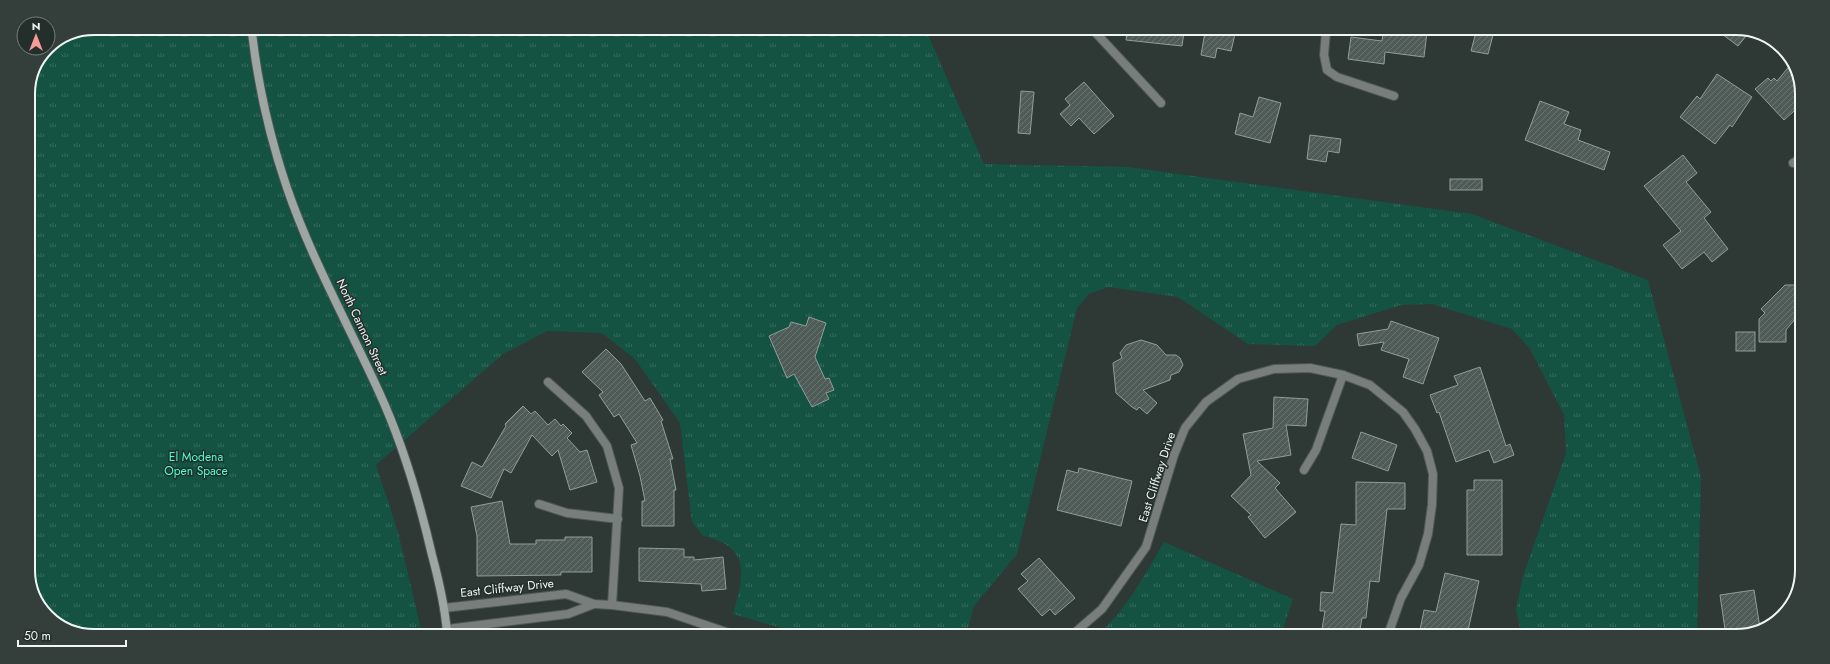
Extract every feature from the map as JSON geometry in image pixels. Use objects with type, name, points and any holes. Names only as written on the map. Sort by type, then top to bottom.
[{"type":"main road","name":"North Cannon Street","points":[[252,35],[263,100],[287,190],[307,239],[393,424],[425,524],[444,608],[447,629]]},
{"type":"street","points":[[1098,35],[1161,103]]},
{"type":"street","points":[[1326,35],[1324,55],[1327,70],[1337,77],[1394,96]]},
{"type":"street","name":"East Cliffway Drive","points":[[1079,629],[1102,609],[1146,547],[1174,455],[1185,428],[1206,402],[1238,379],[1274,370],[1310,368],[1343,375],[1370,386],[1403,412],[1415,429],[1426,451],[1433,474],[1432,505],[1428,534],[1419,565],[1401,598],[1390,629]]},
{"type":"street","points":[[1304,470],[1316,450],[1343,375]]},
{"type":"street","points":[[548,382],[586,416],[607,446],[619,488],[612,605]]},
{"type":"street","points":[[539,504],[567,513],[618,519]]},
{"type":"street","name":"East Cliffway Drive","points":[[444,608],[566,594],[594,604],[667,612],[717,629]]},
{"type":"street","name":"East Cliffway Drive","points":[[461,629],[568,614],[594,604]]},
{"type":"green space","name":"El Modena Open Space","points":[[94,35],[928,35],[984,164],[1128,167],[1472,214],[1648,280],[1701,477],[1697,629],[1520,629],[1516,610],[1522,579],[1566,453],[1564,415],[1530,349],[1512,329],[1432,304],[1401,305],[1337,325],[1315,346],[1248,344],[1178,297],[1108,287],[1089,294],[1077,308],[1017,554],[974,606],[967,629],[785,629],[733,614],[740,587],[740,565],[737,555],[730,547],[719,541],[703,536],[692,522],[680,423],[635,359],[602,333],[547,331],[503,354],[376,465],[398,532],[421,629],[94,629],[75,626],[68,623],[58,617],[47,606],[36,581],[35,573],[35,94],[36,83],[45,61],[49,56],[56,56],[56,49],[61,45],[83,36]]},
{"type":"green space","points":[[1164,542],[1293,599],[1283,629],[1103,629],[1117,615],[1142,579]]},
{"type":"building","points":[[1127,35],[1184,35],[1182,46],[1126,40]]},
{"type":"building","points":[[1204,35],[1235,35],[1231,51],[1217,48],[1215,58],[1201,55]]},
{"type":"building","points":[[1383,35],[1427,35],[1424,57],[1385,52],[1384,64],[1348,59],[1351,37],[1382,41]]},
{"type":"building","points":[[1475,35],[1493,35],[1488,54],[1471,51]]},
{"type":"building","points":[[1723,35],[1746,36],[1738,46]]},
{"type":"building","points":[[1788,68],[1793,79],[1795,91],[1795,110],[1784,120],[1755,89],[1768,78],[1771,81],[1774,78],[1777,81]]},
{"type":"building","points":[[1717,74],[1752,97],[1732,127],[1730,125],[1715,144],[1680,117],[1697,96],[1700,99]]},
{"type":"building","points":[[1084,82],[1114,116],[1094,134],[1079,118],[1071,126],[1060,114],[1070,105],[1065,99]]},
{"type":"building","points":[[1021,91],[1034,92],[1030,134],[1018,133]]},
{"type":"building","points":[[1259,97],[1281,103],[1270,143],[1235,134],[1240,113],[1253,117]]},
{"type":"building","points":[[1540,101],[1569,112],[1564,124],[1581,130],[1578,140],[1610,152],[1604,170],[1525,140]]},
{"type":"building","points":[[1310,135],[1341,139],[1339,153],[1328,151],[1326,162],[1307,159]]},
{"type":"building","points":[[1683,155],[1697,173],[1686,182],[1711,212],[1704,218],[1728,249],[1712,262],[1704,252],[1682,269],[1663,245],[1681,231],[1644,186]]},
{"type":"building","points":[[1450,179],[1482,179],[1482,190],[1450,190]]},
{"type":"building","points":[[1785,285],[1795,285],[1795,319],[1786,330],[1786,342],[1759,342],[1759,319],[1765,313],[1761,309]]},
{"type":"building","points":[[809,317],[826,323],[815,357],[825,379],[829,378],[834,390],[826,393],[829,399],[812,407],[794,374],[787,378],[769,336],[789,327],[791,322],[806,326]]},
{"type":"building","points":[[1391,321],[1439,338],[1423,384],[1403,377],[1409,359],[1381,350],[1384,342],[1359,346],[1357,334],[1388,329]]},
{"type":"building","points":[[1736,332],[1755,332],[1755,351],[1736,351]]},
{"type":"building","points":[[1141,340],[1157,345],[1166,355],[1176,355],[1180,358],[1183,365],[1179,372],[1171,375],[1170,380],[1143,390],[1157,403],[1147,414],[1139,407],[1137,410],[1132,407],[1116,393],[1113,363],[1122,358],[1120,353],[1126,345]]},
{"type":"building","points":[[606,349],[621,364],[645,401],[650,398],[663,420],[661,421],[673,459],[670,459],[676,490],[674,490],[674,526],[642,526],[642,501],[645,501],[640,476],[631,445],[637,443],[619,414],[614,417],[599,395],[603,392],[582,372]]},
{"type":"building","points":[[1480,367],[1506,446],[1510,444],[1514,455],[1494,463],[1489,450],[1456,462],[1439,412],[1437,413],[1430,395],[1458,385],[1454,376]]},
{"type":"building","points":[[1274,397],[1308,399],[1306,426],[1286,425],[1291,455],[1257,461],[1280,483],[1275,488],[1296,512],[1265,538],[1248,517],[1251,515],[1231,496],[1251,475],[1243,434],[1273,428]]},
{"type":"building","points":[[523,406],[531,414],[535,411],[548,425],[555,419],[561,426],[563,424],[572,433],[567,438],[580,452],[587,450],[597,482],[570,490],[558,450],[552,456],[532,435],[511,473],[504,469],[491,498],[461,486],[472,462],[482,467],[506,426],[505,424]]},
{"type":"building","points":[[1361,432],[1397,445],[1388,471],[1352,458]]},
{"type":"building","points":[[1079,468],[1132,481],[1121,526],[1057,510],[1067,470],[1078,473]]},
{"type":"building","points":[[1474,480],[1502,480],[1502,555],[1467,555],[1467,490],[1474,490]]},
{"type":"building","points":[[1356,482],[1405,483],[1405,509],[1387,509],[1379,582],[1370,581],[1366,618],[1362,618],[1360,629],[1322,629],[1325,611],[1320,611],[1321,592],[1333,593],[1341,524],[1356,525]]},
{"type":"building","points":[[502,501],[510,544],[536,544],[536,540],[565,540],[565,537],[592,537],[592,572],[561,572],[561,575],[477,576],[477,536],[471,507]]},
{"type":"building","points":[[639,548],[684,549],[684,557],[694,557],[694,560],[723,557],[726,589],[702,591],[701,584],[639,581]]},
{"type":"building","points":[[1039,558],[1075,598],[1055,615],[1050,609],[1042,616],[1018,589],[1028,581],[1021,574]]},
{"type":"building","points":[[1445,573],[1479,581],[1468,629],[1420,629],[1424,610],[1436,612]]},
{"type":"building","points":[[1754,590],[1759,624],[1736,629],[1725,629],[1720,595]]}]
